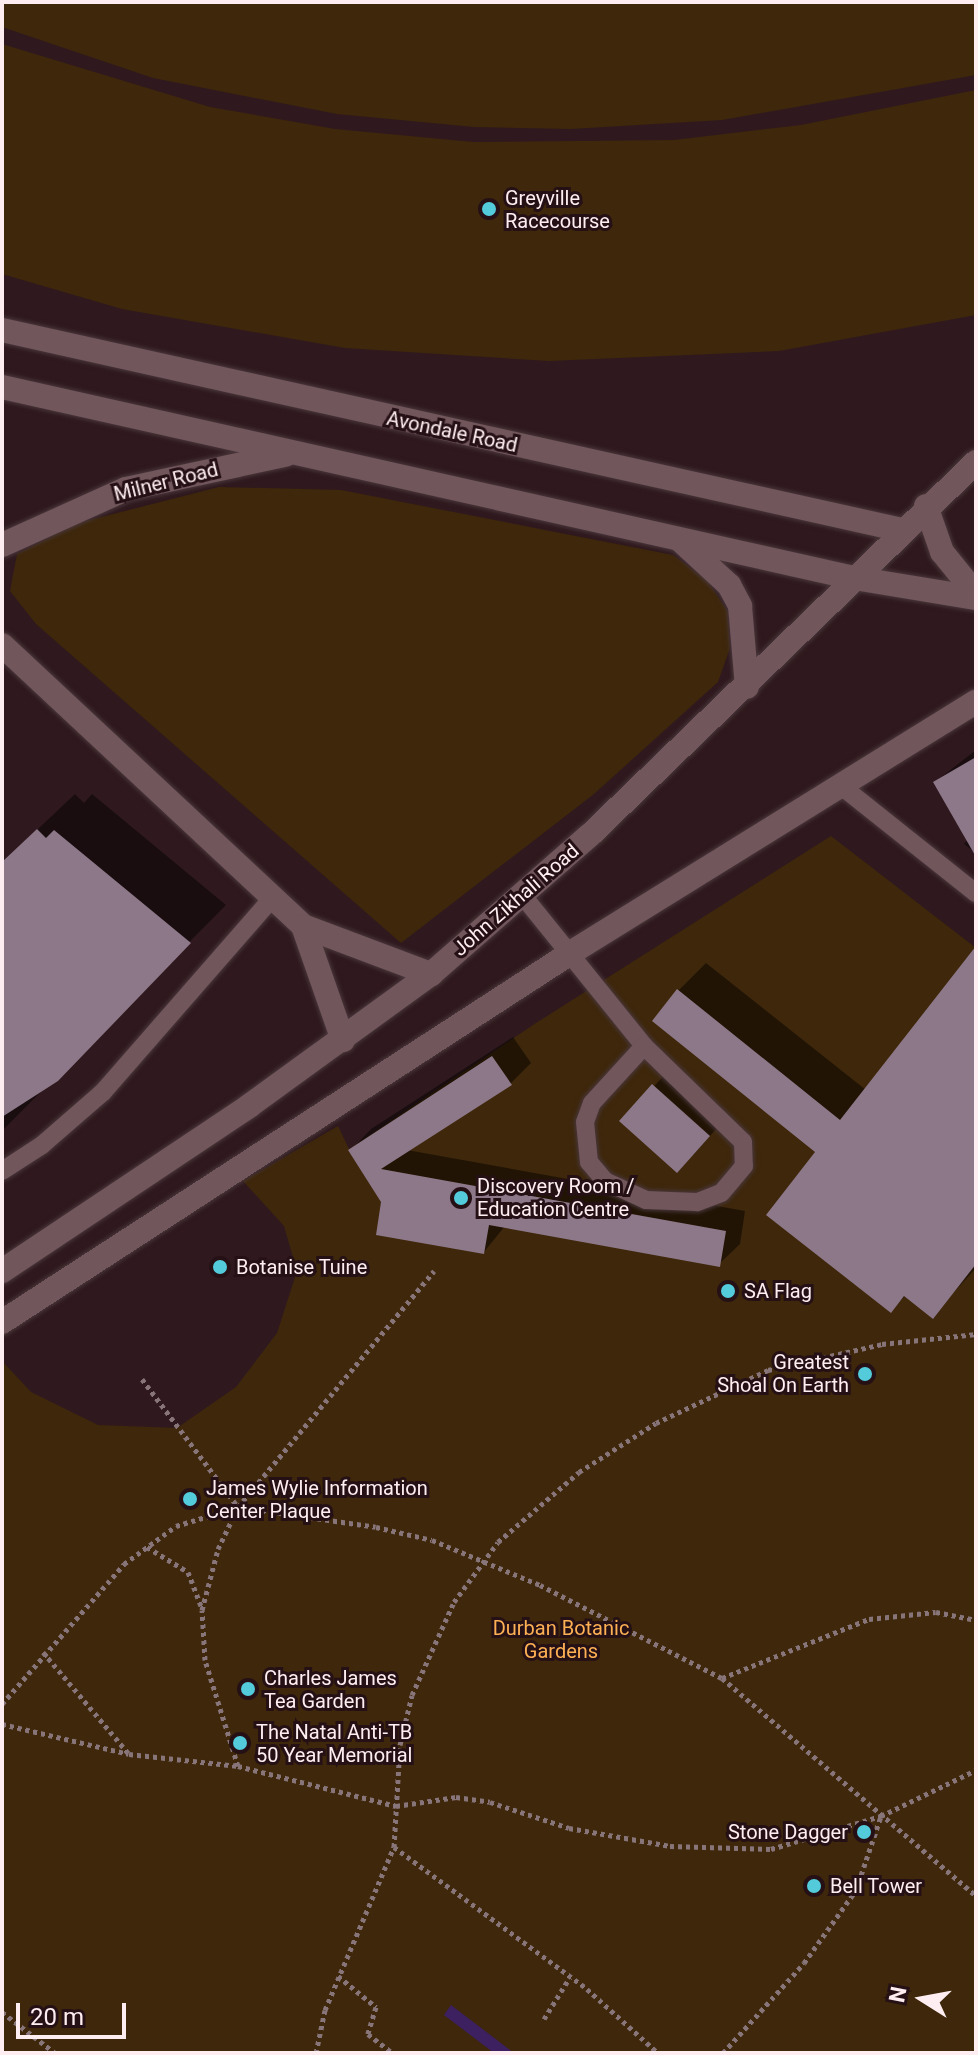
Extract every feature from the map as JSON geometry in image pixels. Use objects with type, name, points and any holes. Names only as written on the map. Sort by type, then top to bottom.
[{"type":"main road","name":"Avondale Road","points":[[2,330],[902,530]]},
{"type":"main road","points":[[2,387],[854,578],[976,596]]},
{"type":"main road","name":"Milner Road","points":[[2,545],[126,489],[291,453]]},
{"type":"main road","name":"John Zikhali Road","points":[[2,1271],[343,1040],[431,974],[523,896],[747,687],[926,506],[976,462]]},
{"type":"main road","points":[[926,506],[942,552],[976,596]]},
{"type":"main road","points":[[680,540],[729,585],[740,606],[747,687]]},
{"type":"main road","points":[[2,645],[303,926],[431,974]]},
{"type":"main road","points":[[2,1322],[569,954],[976,702]]},
{"type":"main road","points":[[303,926],[343,1040]]},
{"type":"lane","points":[[840,785],[976,893]]},
{"type":"lane","points":[[523,896],[644,1046],[743,1142],[744,1166],[721,1193],[697,1202],[646,1200],[605,1181],[589,1162],[585,1122],[592,1103],[644,1046]]},
{"type":"lane","points":[[2,1171],[42,1145],[103,1092],[273,897]]},
{"type":"path","points":[[202,1610],[218,1549],[238,1507],[434,1271]]},
{"type":"path","points":[[316,2053],[338,1976],[394,1847],[400,1745],[412,1695],[454,1602],[482,1563],[537,1504],[579,1472],[710,1396],[768,1370],[823,1355],[976,1334]]},
{"type":"path","points":[[142,1379],[238,1507]]},
{"type":"path","points":[[2,1704],[43,1652],[124,1564],[176,1526],[238,1507],[390,1530],[432,1540],[628,1626],[722,1678],[976,1896]]},
{"type":"path","points":[[147,1547],[188,1572],[202,1610],[205,1660],[238,1766]]},
{"type":"path","points":[[722,1678],[869,1619],[936,1612],[976,1620]]},
{"type":"path","points":[[43,1652],[129,1754]]},
{"type":"path","points":[[2,1724],[129,1754],[238,1766],[396,1806],[456,1797],[534,1813],[569,1828],[670,1846],[771,1849],[881,1816],[976,1770]]},
{"type":"path","points":[[723,2053],[745,2022],[804,1963],[856,1890],[881,1816]]},
{"type":"path","points":[[394,1847],[570,1977],[658,2053]]},
{"type":"path","points":[[338,1976],[376,2007],[368,2034],[392,2053]]},
{"type":"path","points":[[544,2019],[570,1977]]},
{"type":"path","points":[[2,2012],[55,2053]]},
{"type":"green space","points":[[2,2],[976,2],[976,75],[722,120],[571,129],[474,127],[337,114],[153,78],[2,27]]},
{"type":"green space","name":"Greyville Racecourse","points":[[2,44],[210,107],[335,129],[473,142],[674,140],[801,125],[976,90],[976,315],[779,351],[549,361],[345,348],[122,309],[2,274]]},
{"type":"green space","points":[[219,487],[341,490],[673,555],[707,580],[728,612],[730,648],[718,682],[594,794],[401,943],[36,624],[10,591],[17,554],[78,523]]},
{"type":"green space","name":"Durban Botanic Gardens","points":[[831,836],[976,948],[976,2053],[2,2053],[2,1361],[31,1392],[98,1425],[177,1428],[236,1387],[277,1333],[297,1271],[284,1226],[243,1181],[338,1126],[349,1149],[536,1023]]},
{"type":"shaded area","points":[[451,2005],[514,2053],[494,2053],[444,2015]]},
{"type":"building","points":[[976,757],[976,857],[933,782]]},
{"type":"building","points":[[37,829],[46,838],[54,830],[191,943],[58,1081],[2,1117],[2,862]]},
{"type":"building","points":[[976,946],[976,1264],[933,1319],[904,1296],[891,1313],[766,1215],[815,1152],[652,1021],[677,989],[840,1120]]},
{"type":"building","name":"Discovery Room / Education Centre","points":[[492,1056],[512,1085],[381,1169],[726,1231],[720,1267],[489,1225],[484,1254],[376,1235],[381,1202],[348,1150]]},
{"type":"building","points":[[652,1084],[710,1136],[677,1173],[619,1121]]},
{"type":"place","name":"Greyville Racecourse","points":[[489,209]]},
{"type":"place","name":"Discovery Room / Education Centre","points":[[461,1198]]},
{"type":"place","name":"Botanise Tuine","points":[[220,1267]]},
{"type":"place","name":"SA Flag","points":[[728,1291]]},
{"type":"place","name":"Greatest Shoal On Earth","points":[[865,1374]]},
{"type":"place","name":"James Wylie Information Center Plaque","points":[[190,1499]]},
{"type":"place","name":"Charles James Tea Garden","points":[[248,1689]]},
{"type":"place","name":"The Natal Anti-TB 50 Year Memorial","points":[[240,1743]]},
{"type":"place","name":"Stone Dagger","points":[[864,1832]]},
{"type":"place","name":"Bell Tower","points":[[814,1886]]}]
